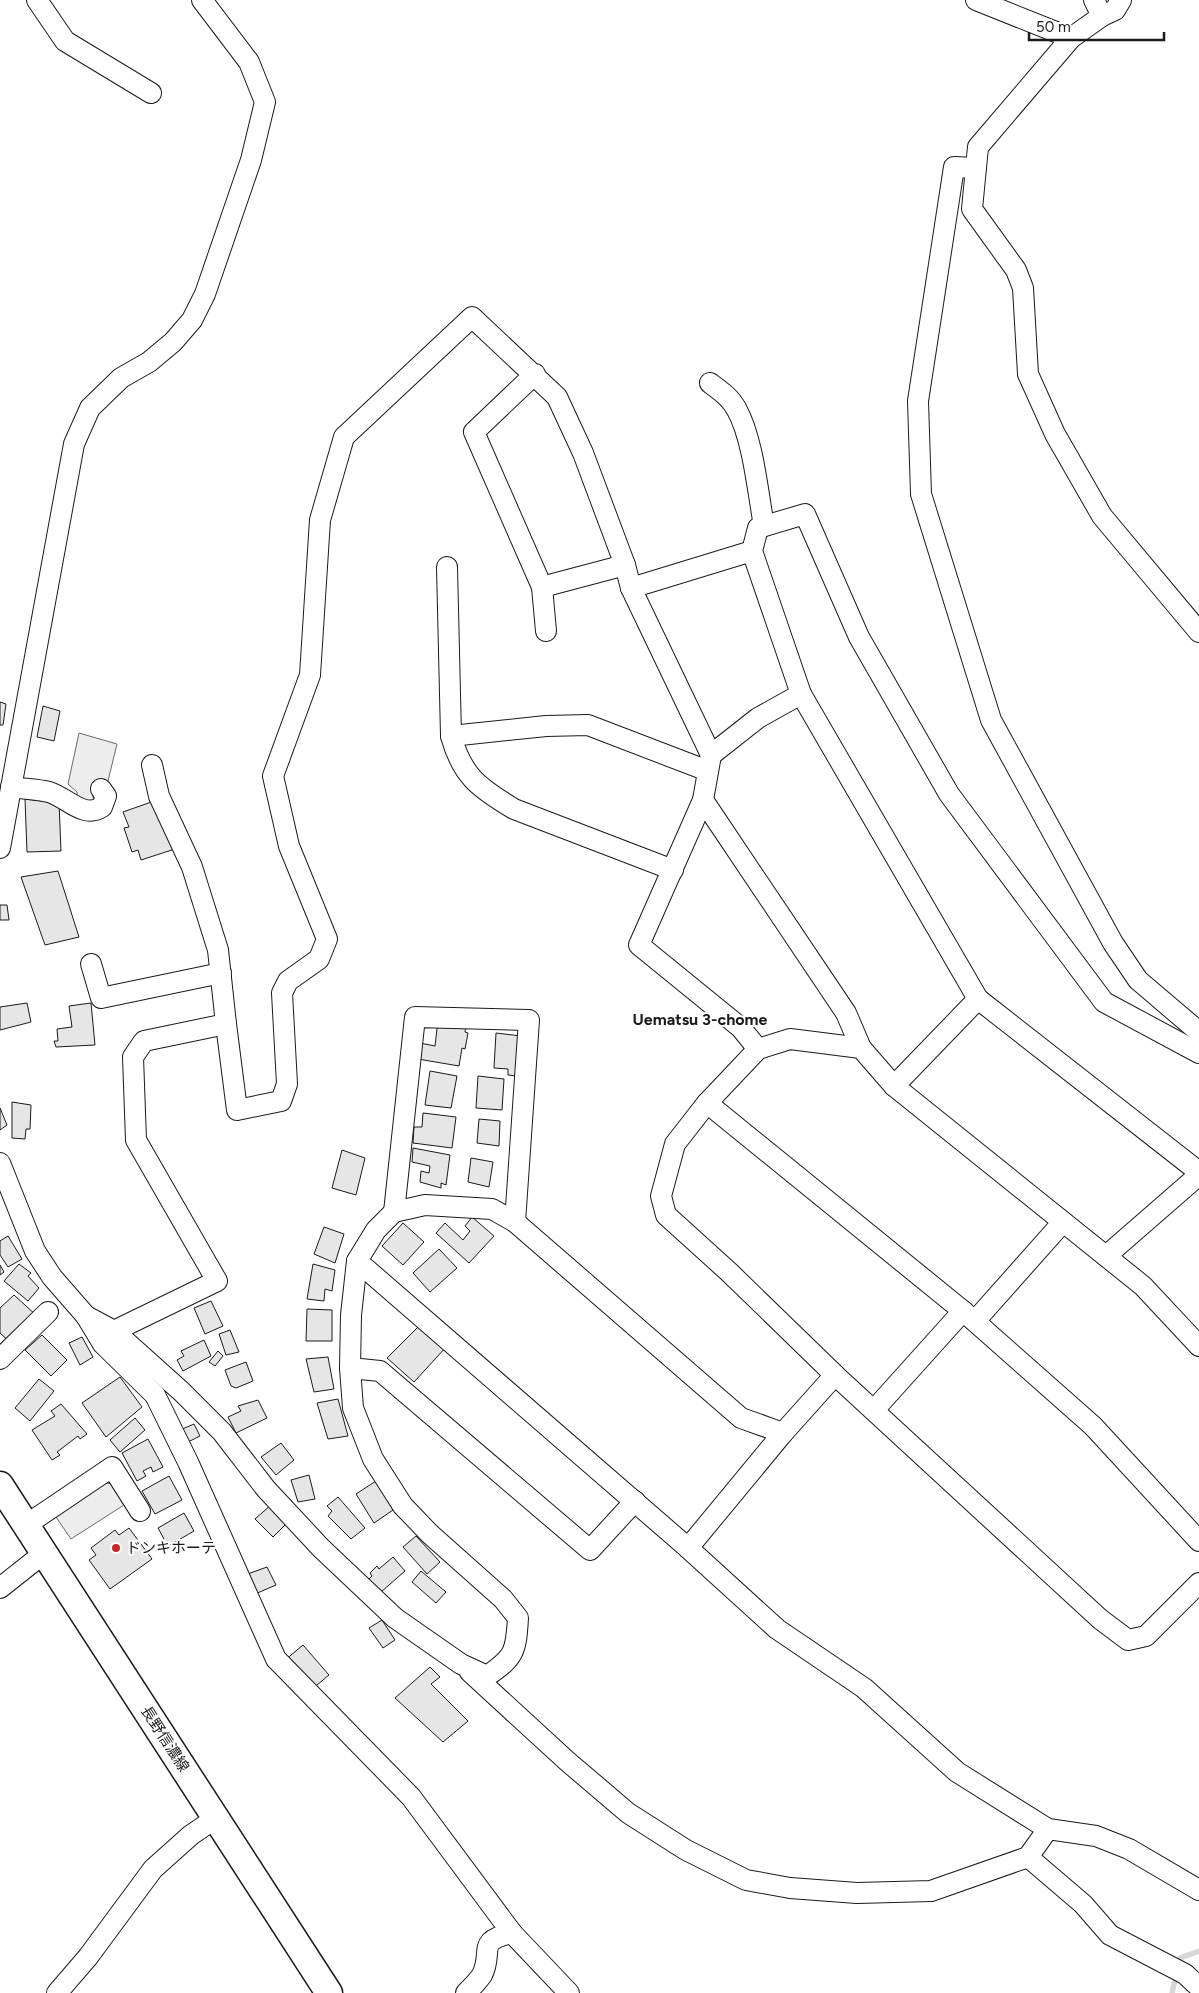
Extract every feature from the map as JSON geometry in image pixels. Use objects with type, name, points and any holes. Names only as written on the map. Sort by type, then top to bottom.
[{"type":"main road","name":"長野信濃線","points":[[0,1485],[328,1993]]},
{"type":"street","points":[[37,0],[65,40],[150,93]]},
{"type":"street","points":[[0,848],[74,444],[90,408],[121,378],[149,362],[173,342],[192,320],[205,294],[256,141],[265,102],[249,62],[202,0]]},
{"type":"street","points":[[976,0],[1071,38]]},
{"type":"street","points":[[1121,0],[1115,10],[1098,8],[978,147],[972,210],[1016,270],[1022,288],[1028,374],[1055,434],[1102,516],[1199,632]]},
{"type":"street","points":[[976,168],[954,167],[918,401],[921,494],[991,720],[1113,943],[1138,980],[1199,1032]]},
{"type":"street","points":[[152,765],[159,796],[192,867],[218,950],[237,1110],[281,1101],[287,1084],[282,993],[288,981],[319,959],[327,939],[289,846],[273,776],[310,675],[320,520],[344,437],[472,316],[557,397],[583,453],[625,565],[631,588],[710,763],[703,800],[639,945],[742,1028],[758,1049]]},
{"type":"street","points":[[535,374],[474,432],[542,587],[546,631]]},
{"type":"street","points":[[710,383],[726,394],[737,410],[753,462],[764,526]]},
{"type":"street","points":[[1106,1256],[1199,1173],[978,999],[802,694],[752,551],[758,528],[805,514],[859,636],[950,794],[1104,1002],[1199,1053]]},
{"type":"street","points":[[631,588],[752,551]]},
{"type":"street","points":[[542,587],[625,565]]},
{"type":"street","points":[[447,567],[451,736],[457,758],[472,779],[491,796],[514,809],[673,870]]},
{"type":"street","points":[[710,763],[758,718],[802,694]]},
{"type":"street","points":[[451,736],[546,726],[588,725],[710,763]]},
{"type":"street","points":[[11,787],[50,792],[81,810],[95,812],[102,807],[106,796],[101,789]]},
{"type":"street","points":[[703,800],[846,1013],[861,1048],[894,1086],[1143,1286],[1195,1333]]},
{"type":"street","points":[[91,964],[101,998],[221,973]]},
{"type":"street","points":[[894,1086],[978,999]]},
{"type":"street","points":[[394,1212],[415,1017],[529,1020],[516,1222]]},
{"type":"street","points":[[114,1331],[217,1282],[136,1140],[133,1057],[144,1041],[226,1024]]},
{"type":"street","points":[[861,1048],[790,1039],[758,1049],[706,1103],[675,1144],[661,1196],[666,1215],[730,1273],[835,1375],[1016,1544],[1100,1619],[1128,1640],[1146,1636],[1199,1583]]},
{"type":"street","points":[[706,1103],[969,1316],[1093,1426],[1199,1541]]},
{"type":"street","points":[[0,1163],[35,1251],[52,1276],[86,1316],[103,1344],[155,1395],[188,1462],[276,1658],[411,1797],[512,1933],[569,1993]]},
{"type":"street","points":[[461,1664],[487,1676],[503,1665],[516,1647],[518,1618],[503,1599],[430,1534],[398,1498],[373,1459],[353,1408],[350,1368],[351,1314],[357,1261],[376,1230],[394,1212],[425,1206],[492,1209],[516,1222],[742,1418],[782,1433]]},
{"type":"street","points":[[874,1410],[1063,1222]]},
{"type":"street","points":[[357,1261],[635,1501],[777,1629],[864,1688],[957,1772],[1048,1829],[1096,1836],[1129,1849],[1199,1890]]},
{"type":"street","points":[[0,1359],[48,1312]]},
{"type":"street","points":[[86,1316],[114,1331],[182,1392],[222,1432],[266,1489],[321,1548],[395,1618],[461,1664],[567,1761],[628,1813],[686,1850],[746,1880],[790,1888],[857,1893],[931,1891],[1028,1857],[1048,1829]]},
{"type":"street","points":[[350,1368],[380,1371],[590,1550],[635,1501]]},
{"type":"street","points":[[688,1548],[782,1433],[835,1375]]},
{"type":"street","points":[[26,1525],[112,1467],[140,1511]]},
{"type":"street","points":[[0,1588],[43,1554]]},
{"type":"street","points":[[56,1993],[88,1957],[153,1869],[191,1835],[216,1818]]},
{"type":"street","points":[[1028,1857],[1082,1904],[1110,1935],[1186,1974],[1199,1987]]},
{"type":"street","points":[[466,1993],[482,1975],[488,1945],[495,1937],[512,1933]]},
{"type":"shaded area","points":[[79,733],[117,744],[107,785],[93,795],[94,804],[78,802],[77,792],[68,784]]},
{"type":"shaded area","points":[[103,1483],[116,1484],[127,1503],[71,1539],[54,1514]]},
{"type":"building","points":[[0,702],[6,704],[3,725],[0,725]]},
{"type":"building","points":[[43,706],[60,711],[54,741],[37,737]]},
{"type":"building","points":[[25,799],[59,803],[61,851],[27,852]]},
{"type":"building","points":[[157,800],[178,848],[141,860],[138,850],[132,852],[124,828],[129,827],[123,812]]},
{"type":"building","points":[[58,871],[79,937],[45,945],[21,877]]},
{"type":"building","points":[[0,905],[7,905],[9,920],[0,920]]},
{"type":"building","points":[[27,1003],[31,1022],[0,1030],[0,1007]]},
{"type":"building","points":[[91,1003],[95,1045],[56,1047],[54,1041],[58,1041],[57,1029],[72,1027],[69,1006]]},
{"type":"building","points":[[438,1020],[466,1026],[465,1032],[468,1033],[465,1049],[462,1048],[459,1066],[418,1059],[420,1043],[435,1046]]},
{"type":"building","points":[[496,1033],[521,1036],[517,1076],[508,1075],[508,1069],[494,1068]]},
{"type":"building","points":[[430,1071],[457,1076],[451,1108],[425,1105]]},
{"type":"building","points":[[478,1076],[504,1079],[502,1110],[476,1108]]},
{"type":"building","points":[[12,1102],[31,1105],[30,1129],[26,1129],[25,1139],[12,1138]]},
{"type":"building","points":[[0,1108],[7,1125],[0,1130]]},
{"type":"building","points":[[423,1113],[456,1117],[452,1148],[413,1143],[414,1127],[422,1127]]},
{"type":"building","points":[[479,1119],[500,1121],[499,1146],[477,1143]]},
{"type":"building","points":[[413,1148],[450,1155],[446,1185],[441,1183],[441,1188],[420,1182],[421,1171],[429,1173],[430,1166],[412,1162]]},
{"type":"building","points":[[342,1150],[365,1158],[356,1195],[332,1188]]},
{"type":"building","points":[[471,1158],[493,1162],[489,1187],[468,1182]]},
{"type":"building","points":[[472,1217],[494,1236],[469,1263],[436,1233],[445,1223],[463,1240],[470,1231],[465,1226]]},
{"type":"building","points":[[403,1223],[424,1242],[403,1265],[382,1246]]},
{"type":"building","points":[[324,1227],[344,1234],[335,1263],[314,1254]]},
{"type":"building","points":[[8,1236],[22,1259],[8,1267],[0,1255],[0,1241]]},
{"type":"building","points":[[439,1249],[457,1268],[430,1292],[413,1273]]},
{"type":"building","points":[[19,1264],[31,1273],[28,1276],[39,1288],[28,1301],[4,1281]]},
{"type":"building","points":[[313,1264],[335,1270],[332,1291],[325,1289],[324,1301],[307,1299]]},
{"type":"building","points":[[0,1265],[4,1272],[0,1275]]},
{"type":"building","points":[[14,1295],[37,1316],[11,1343],[0,1333],[0,1308]]},
{"type":"building","points":[[211,1301],[223,1326],[205,1334],[194,1308]]},
{"type":"building","points":[[307,1309],[332,1310],[332,1341],[306,1341]]},
{"type":"building","points":[[421,1324],[447,1346],[414,1382],[387,1358]]},
{"type":"building","points":[[230,1330],[239,1352],[226,1355],[219,1334]]},
{"type":"building","points":[[42,1335],[67,1360],[51,1376],[25,1350]]},
{"type":"building","points":[[82,1337],[93,1357],[80,1365],[69,1343]]},
{"type":"building","points":[[204,1340],[211,1356],[183,1371],[177,1360],[184,1356],[181,1351]]},
{"type":"building","points":[[218,1351],[223,1356],[215,1366],[209,1362]]},
{"type":"building","points":[[328,1357],[334,1389],[314,1392],[306,1359]]},
{"type":"building","points":[[246,1362],[253,1381],[236,1388],[231,1386],[225,1370]]},
{"type":"building","points":[[120,1377],[142,1407],[106,1437],[82,1403]]},
{"type":"building","points":[[39,1379],[54,1391],[30,1421],[15,1408]]},
{"type":"building","points":[[338,1399],[348,1436],[328,1439],[317,1403]]},
{"type":"building","points":[[258,1400],[267,1418],[236,1433],[228,1417],[241,1411],[238,1406]]},
{"type":"building","points":[[61,1404],[87,1434],[80,1439],[78,1436],[57,1452],[60,1455],[52,1460],[32,1430],[55,1416],[51,1411]]},
{"type":"building","points":[[135,1418],[145,1430],[120,1452],[110,1440]]},
{"type":"building","points":[[194,1424],[200,1436],[186,1443],[180,1430]]},
{"type":"building","points":[[148,1439],[163,1467],[153,1472],[151,1467],[143,1471],[146,1476],[137,1481],[122,1453]]},
{"type":"building","points":[[281,1443],[294,1460],[276,1475],[261,1457]]},
{"type":"building","points":[[309,1475],[315,1499],[298,1502],[291,1480]]},
{"type":"building","points":[[169,1476],[182,1500],[155,1514],[142,1491]]},
{"type":"building","points":[[376,1481],[393,1510],[374,1523],[356,1494]]},
{"type":"building","points":[[338,1497],[365,1528],[351,1539],[328,1516],[332,1511],[327,1506]]},
{"type":"building","points":[[271,1505],[287,1523],[273,1537],[255,1519]]},
{"type":"building","points":[[184,1513],[194,1531],[165,1548],[161,1541],[164,1539],[158,1528]]},
{"type":"building","points":[[129,1528],[152,1559],[110,1589],[89,1560],[96,1555],[91,1548],[115,1530],[119,1535]]},
{"type":"building","points":[[416,1536],[440,1562],[427,1574],[403,1547]]},
{"type":"building","points":[[393,1557],[405,1571],[381,1592],[369,1579],[372,1576],[370,1573],[377,1566],[379,1569]]},
{"type":"building","points":[[267,1567],[276,1585],[255,1594],[245,1575]]},
{"type":"building","points":[[421,1571],[446,1592],[436,1603],[412,1582]]},
{"type":"building","points":[[382,1620],[395,1640],[383,1648],[369,1628]]},
{"type":"building","points":[[303,1645],[329,1675],[311,1690],[284,1661]]},
{"type":"building","points":[[430,1667],[440,1677],[431,1684],[468,1721],[443,1742],[395,1698]]},
{"type":"waterway","points":[[1172,1993],[1180,1958],[1199,1951]]},
{"type":"place","name":"ドンキホーテ","points":[[116,1548]]},
{"type":"district","name":"Uematsu 3-chome","points":[[700,1019]]}]
